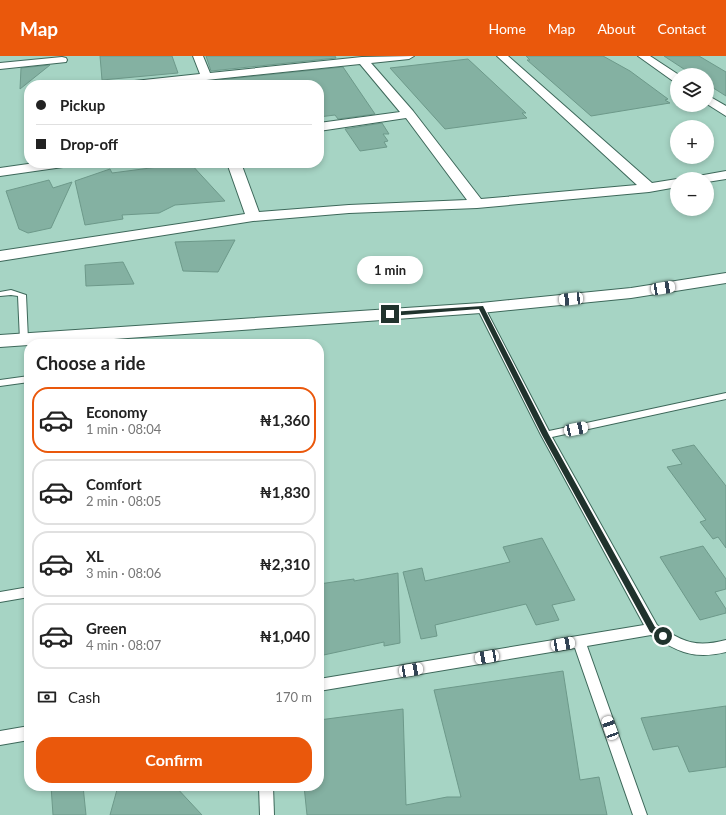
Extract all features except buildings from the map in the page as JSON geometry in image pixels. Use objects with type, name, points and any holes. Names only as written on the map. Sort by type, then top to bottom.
[{"type":"street","points":[[198,56],[206,76]]},
{"type":"street","points":[[170,80],[409,56]]},
{"type":"street","points":[[502,56],[649,188]]},
{"type":"street","points":[[643,56],[670,74]]},
{"type":"street","points":[[0,66],[62,60]]},
{"type":"street","points":[[362,60],[409,114],[478,204]]},
{"type":"street","points":[[714,104],[726,112]]},
{"type":"street","points":[[324,126],[409,114]]},
{"type":"street","points":[[0,172],[28,168]]},
{"type":"street","points":[[236,168],[253,217]]},
{"type":"street","points":[[714,177],[726,175]]},
{"type":"street","points":[[0,256],[253,217],[349,209],[478,204],[649,188],[670,184]]},
{"type":"street","points":[[38,339],[481,308],[632,293],[726,278]]},
{"type":"street","points":[[0,342],[24,340]]},
{"type":"lane","points":[[0,294],[11,292],[22,295],[24,340]]},
{"type":"lane","points":[[481,308],[546,435],[653,629],[684,649],[710,651],[726,646]]},
{"type":"lane","points":[[0,382],[24,380]]},
{"type":"lane","points":[[546,435],[726,396]]},
{"type":"lane","points":[[0,597],[24,593]]},
{"type":"lane","points":[[324,685],[653,629]]},
{"type":"lane","points":[[579,642],[640,815]]},
{"type":"lane","points":[[0,738],[24,734]]},
{"type":"lane","points":[[266,791],[267,815]]},
{"type":"route","points":[[390,314],[481,308],[546,435],[645,616],[653,629],[663,636]]}]
